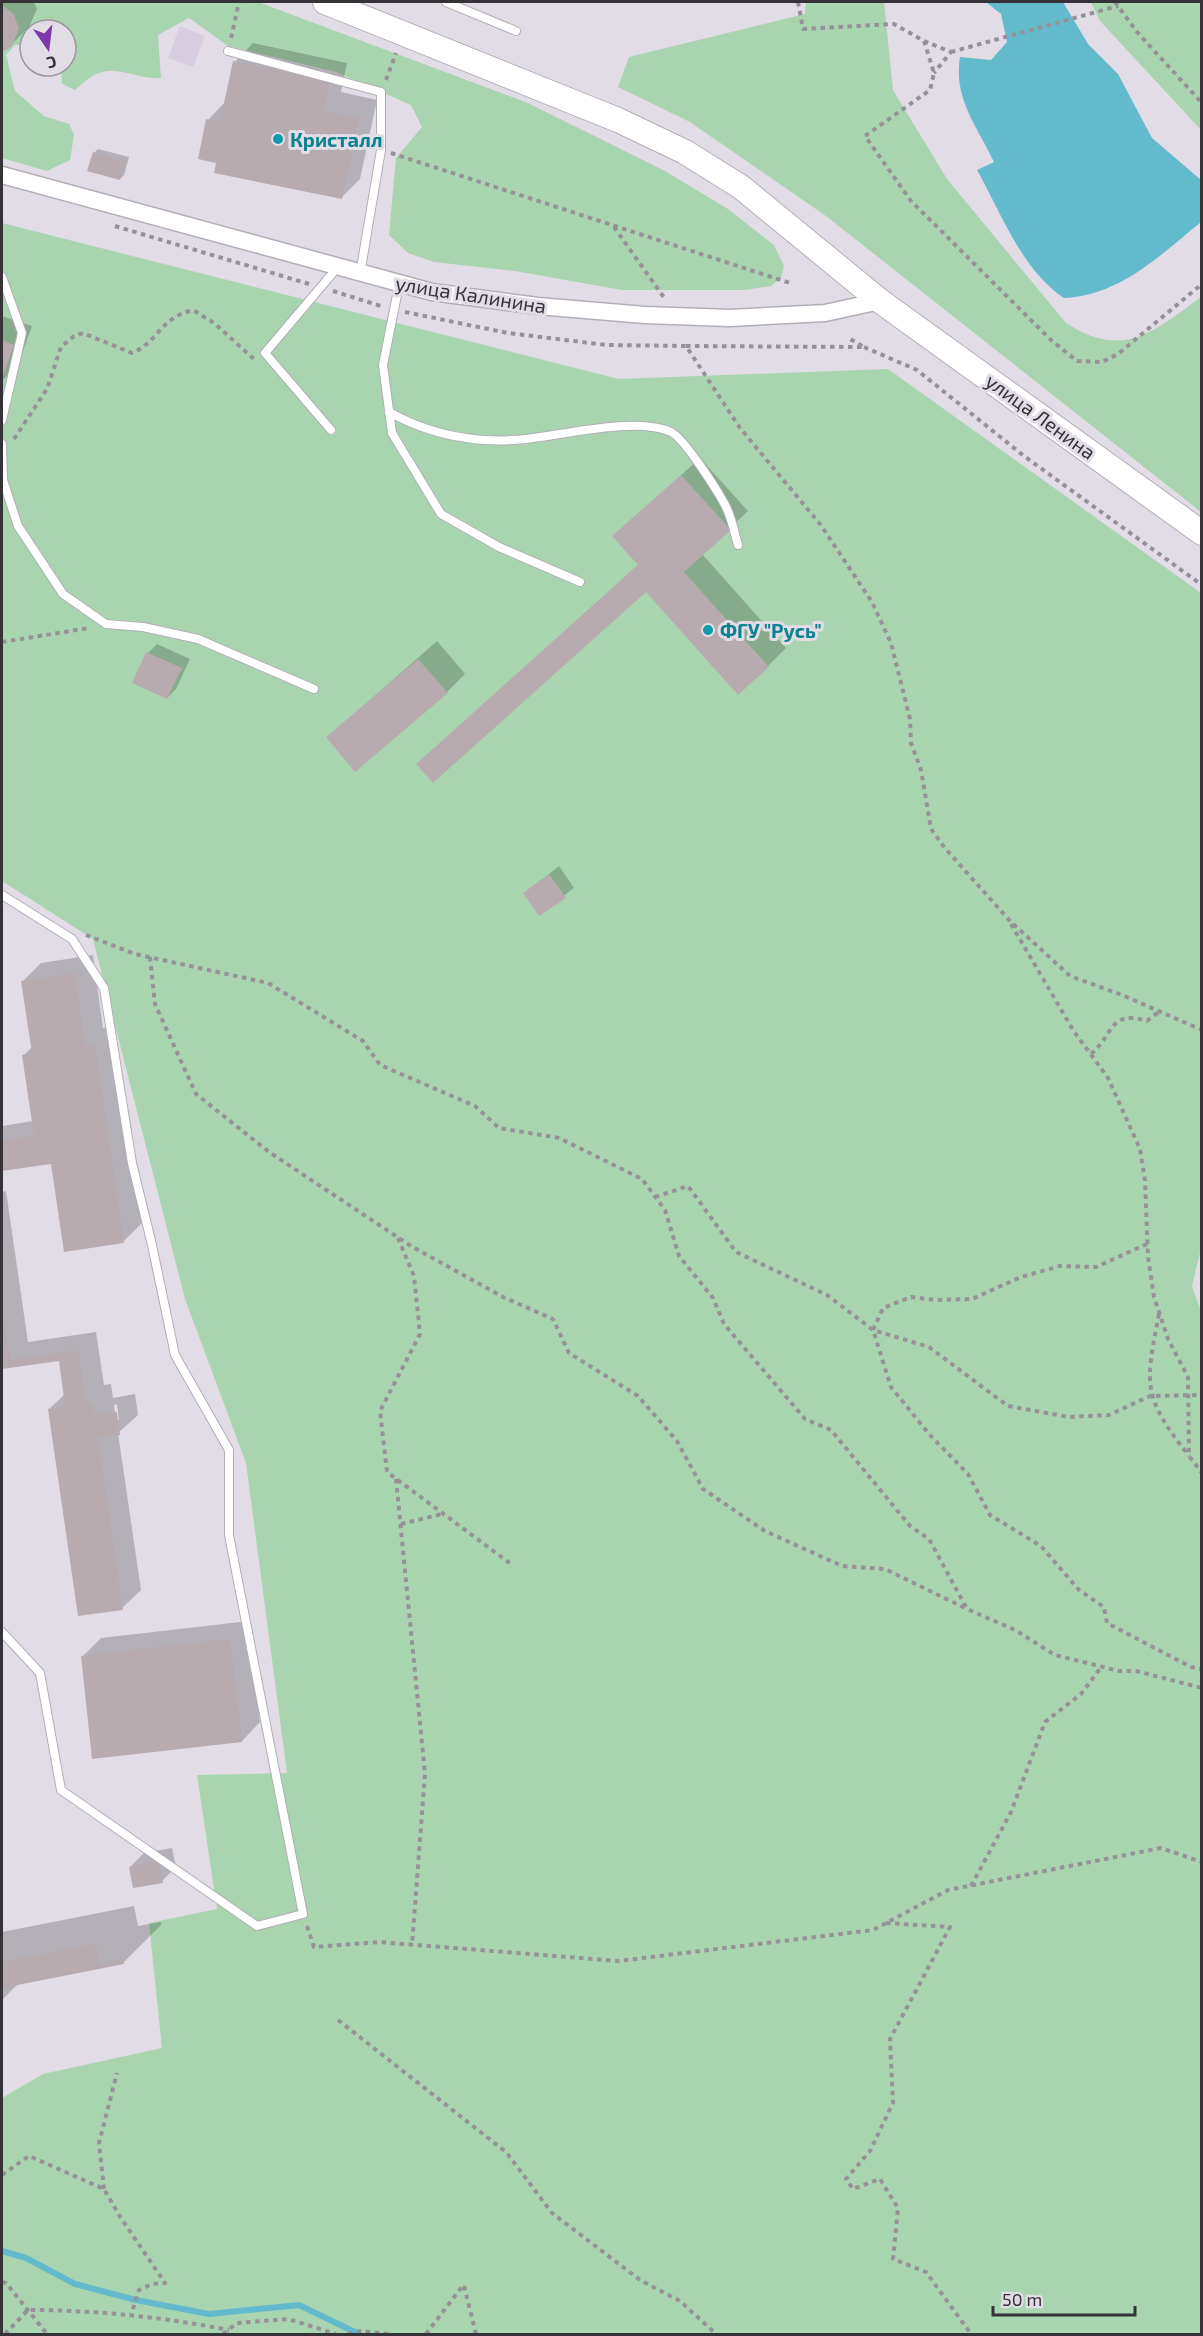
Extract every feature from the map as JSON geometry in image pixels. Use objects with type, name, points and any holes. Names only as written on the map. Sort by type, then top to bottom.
[{"type":"main road","name":"улица Ленина","points":[[325,2],[618,120],[685,152],[741,187],[880,301],[1202,533]]},
{"type":"street","name":"улица Калинина","points":[[2,175],[399,285],[432,292],[538,306],[654,316],[730,318],[825,313],[880,301]]},
{"type":"lane","points":[[446,2],[516,31]]},
{"type":"lane","points":[[228,51],[381,92],[381,150],[360,274]]},
{"type":"lane","points":[[331,430],[265,353],[337,268]]},
{"type":"lane","points":[[2,277],[22,333],[2,420]]},
{"type":"lane","points":[[399,285],[383,365],[392,434],[441,514],[499,547],[580,582]]},
{"type":"lane","points":[[389,412],[417,428],[471,440],[524,439],[630,425],[672,432],[701,467],[729,512],[738,545]]},
{"type":"lane","points":[[2,444],[3,480],[18,526],[63,594],[106,624],[143,627],[198,639],[314,689]]},
{"type":"lane","points":[[2,895],[72,939],[104,988],[132,1163],[175,1354],[229,1450],[228,1535],[303,1914],[257,1926],[61,1790],[40,1673],[2,1632]]},
{"type":"path","points":[[228,51],[239,2]]},
{"type":"path","points":[[798,2],[803,29],[894,24],[924,41],[951,52]]},
{"type":"path","points":[[1202,103],[1137,32],[1116,4],[951,52],[934,73],[930,90],[865,135],[911,201],[1019,309],[1077,361],[1102,362],[1118,354],[1202,284]]},
{"type":"path","points":[[381,92],[404,33]]},
{"type":"path","points":[[924,41],[934,73]]},
{"type":"path","points":[[381,150],[793,284]]},
{"type":"path","points":[[107,224],[394,310],[508,333],[606,345],[864,347]]},
{"type":"path","points":[[613,226],[666,300]]},
{"type":"path","points":[[2,458],[47,389],[61,347],[74,336],[84,333],[132,353],[144,348],[158,330],[176,314],[192,310],[214,323],[254,359],[265,353]]},
{"type":"path","points":[[850,339],[917,370],[1024,456],[1202,585]]},
{"type":"path","points":[[686,346],[740,428],[820,524],[872,602],[891,643],[910,719],[911,742],[921,770],[931,828],[1010,921],[1070,976],[1202,1030]]},
{"type":"path","points":[[2,642],[106,624]]},
{"type":"path","points":[[1010,921],[1073,1030],[1108,1078],[1140,1149],[1145,1181],[1148,1244],[1154,1298],[1168,1339],[1188,1377],[1189,1456]]},
{"type":"path","points":[[84,933],[93,939],[150,957],[268,983],[363,1041],[380,1065],[475,1106],[499,1128],[559,1138],[642,1179],[665,1210],[679,1256],[713,1298],[724,1324],[805,1419],[831,1430],[910,1526],[929,1539],[967,1609]]},
{"type":"path","points":[[150,957],[155,1004],[196,1094],[269,1152],[397,1237],[504,1297],[553,1319],[569,1353],[638,1396],[670,1432],[703,1489],[765,1531],[843,1566],[885,1569],[1015,1630],[1055,1655],[1119,1671],[1136,1671],[1202,1688]]},
{"type":"path","points":[[1091,1054],[1115,1023],[1131,1016],[1147,1021],[1160,1011]]},
{"type":"path","points":[[656,1197],[688,1186],[736,1252],[827,1295],[873,1330],[929,1347],[1008,1406],[1069,1417],[1109,1415],[1150,1396],[1202,1395]]},
{"type":"path","points":[[397,1237],[414,1276],[420,1334],[380,1411],[387,1472],[511,1564]]},
{"type":"path","points":[[1148,1244],[1096,1267],[1060,1266],[1021,1277],[972,1299],[934,1300],[911,1297],[883,1308],[873,1330],[891,1387],[929,1434],[968,1474],[990,1515],[1041,1546],[1078,1590],[1104,1607],[1107,1623],[1191,1667],[1202,1669]]},
{"type":"path","points":[[1159,1313],[1149,1366],[1150,1396],[1163,1424],[1202,1473]]},
{"type":"path","points":[[396,1479],[424,1774],[412,1945]]},
{"type":"path","points":[[401,1524],[443,1513]]},
{"type":"path","points":[[970,1886],[1011,1812],[1046,1722],[1082,1694],[1102,1666]]},
{"type":"path","points":[[303,1914],[314,1947],[379,1942],[618,1961],[873,1930],[948,1890],[1161,1848],[1202,1862]]},
{"type":"path","points":[[885,1923],[950,1927],[890,2039],[893,2103],[870,2151],[846,2179],[853,2189],[880,2180],[898,2208],[893,2259],[926,2272],[971,2334]]},
{"type":"path","points":[[338,2020],[506,2152],[552,2213],[640,2280],[680,2301],[716,2334]]},
{"type":"path","points":[[117,2073],[99,2143],[104,2189],[165,2283],[152,2284],[139,2290],[131,2315]]},
{"type":"path","points":[[2,2175],[29,2156],[104,2189]]},
{"type":"path","points":[[2,2282],[6,2283],[47,2334]]},
{"type":"path","points":[[426,2334],[464,2284],[476,2334]]},
{"type":"path","points":[[5,2334],[27,2310],[89,2310],[176,2319],[229,2330]]},
{"type":"path","points":[[223,2334],[237,2323],[288,2319],[336,2334]]},
{"type":"path","points":[[348,2334],[361,2331],[388,2334]]},
{"type":"shaded area","points":[[180,26],[205,36],[193,67],[168,58]]},
{"type":"green space","points":[[2,2],[258,2],[528,103],[665,171],[728,209],[774,245],[784,266],[781,278],[771,286],[745,290],[622,290],[515,271],[434,262],[408,253],[389,235],[396,158],[422,127],[411,105],[336,72],[228,46],[189,18],[158,35],[161,78],[106,71],[92,76],[75,90],[62,84],[62,78],[78,78],[78,18],[18,18],[18,45],[6,55],[15,91],[44,116],[69,124],[74,135],[70,160],[47,171],[2,158]]},
{"type":"green space","points":[[806,2],[884,2],[893,90],[947,179],[1066,323],[1086,334],[1105,339],[1122,340],[1137,337],[1152,330],[1201,297],[1201,512],[826,216],[690,122],[618,87],[629,57],[805,14]]},
{"type":"green space","points":[[1091,2],[1201,2],[1201,130],[1100,21]]},
{"type":"green space","points":[[2,223],[619,379],[888,369],[1201,593],[1202,1245],[1192,1286],[1202,1314],[1201,2334],[2,2334],[2,2098],[43,2074],[162,2048],[149,1923],[217,1909],[197,1775],[287,1773],[246,1463],[185,1299],[93,939],[2,881]]},
{"type":"water","points":[[986,2],[1063,2],[1088,44],[1118,74],[1152,138],[1201,180],[1201,222],[1138,272],[1104,290],[1064,298],[1049,286],[1024,257],[977,170],[994,162],[963,99],[959,72],[960,57],[991,60],[1007,42],[1001,14]]},
{"type":"building","points":[[2,5],[14,14],[18,31],[11,47],[2,52]]},
{"type":"building","name":"Кристалл","points":[[233,61],[330,81],[323,111],[359,118],[342,199],[214,173],[216,163],[198,159],[206,119],[220,122]]},
{"type":"building","points":[[93,152],[126,161],[120,180],[87,171]]},
{"type":"building","points":[[2,340],[14,345],[2,379]]},
{"type":"building","name":"ФГУ \"Русь\"","points":[[681,475],[731,530],[684,572],[769,667],[738,695],[646,592],[433,783],[416,764],[638,565],[612,536]]},
{"type":"building","points":[[146,652],[182,668],[167,699],[132,683]]},
{"type":"building","points":[[418,659],[448,693],[355,772],[326,737]]},
{"type":"building","points":[[549,874],[566,898],[539,916],[523,893]]},
{"type":"building","points":[[75,973],[85,1045],[95,1044],[124,1243],[64,1252],[51,1164],[2,1171],[2,1141],[34,1136],[22,1055],[32,1053],[21,981]]},
{"type":"building","points":[[2,1310],[10,1360],[78,1350],[86,1403],[93,1402],[95,1415],[117,1412],[120,1435],[98,1438],[123,1610],[78,1616],[48,1409],[65,1406],[59,1361],[2,1369]]},
{"type":"building","points":[[230,1639],[242,1742],[92,1759],[81,1656]]},
{"type":"building","points":[[159,1861],[163,1883],[133,1888],[129,1867]]},
{"type":"building","points":[[96,1943],[100,1964],[123,1959],[124,1964],[2,1988],[2,1962]]},
{"type":"waterway","points":[[2,2251],[26,2258],[75,2284],[136,2300],[209,2314],[299,2305],[359,2334]]},
{"type":"place","name":"Кристалл","points":[[278,139]]},
{"type":"place","name":"ФГУ \"Русь\"","points":[[708,630]]}]
